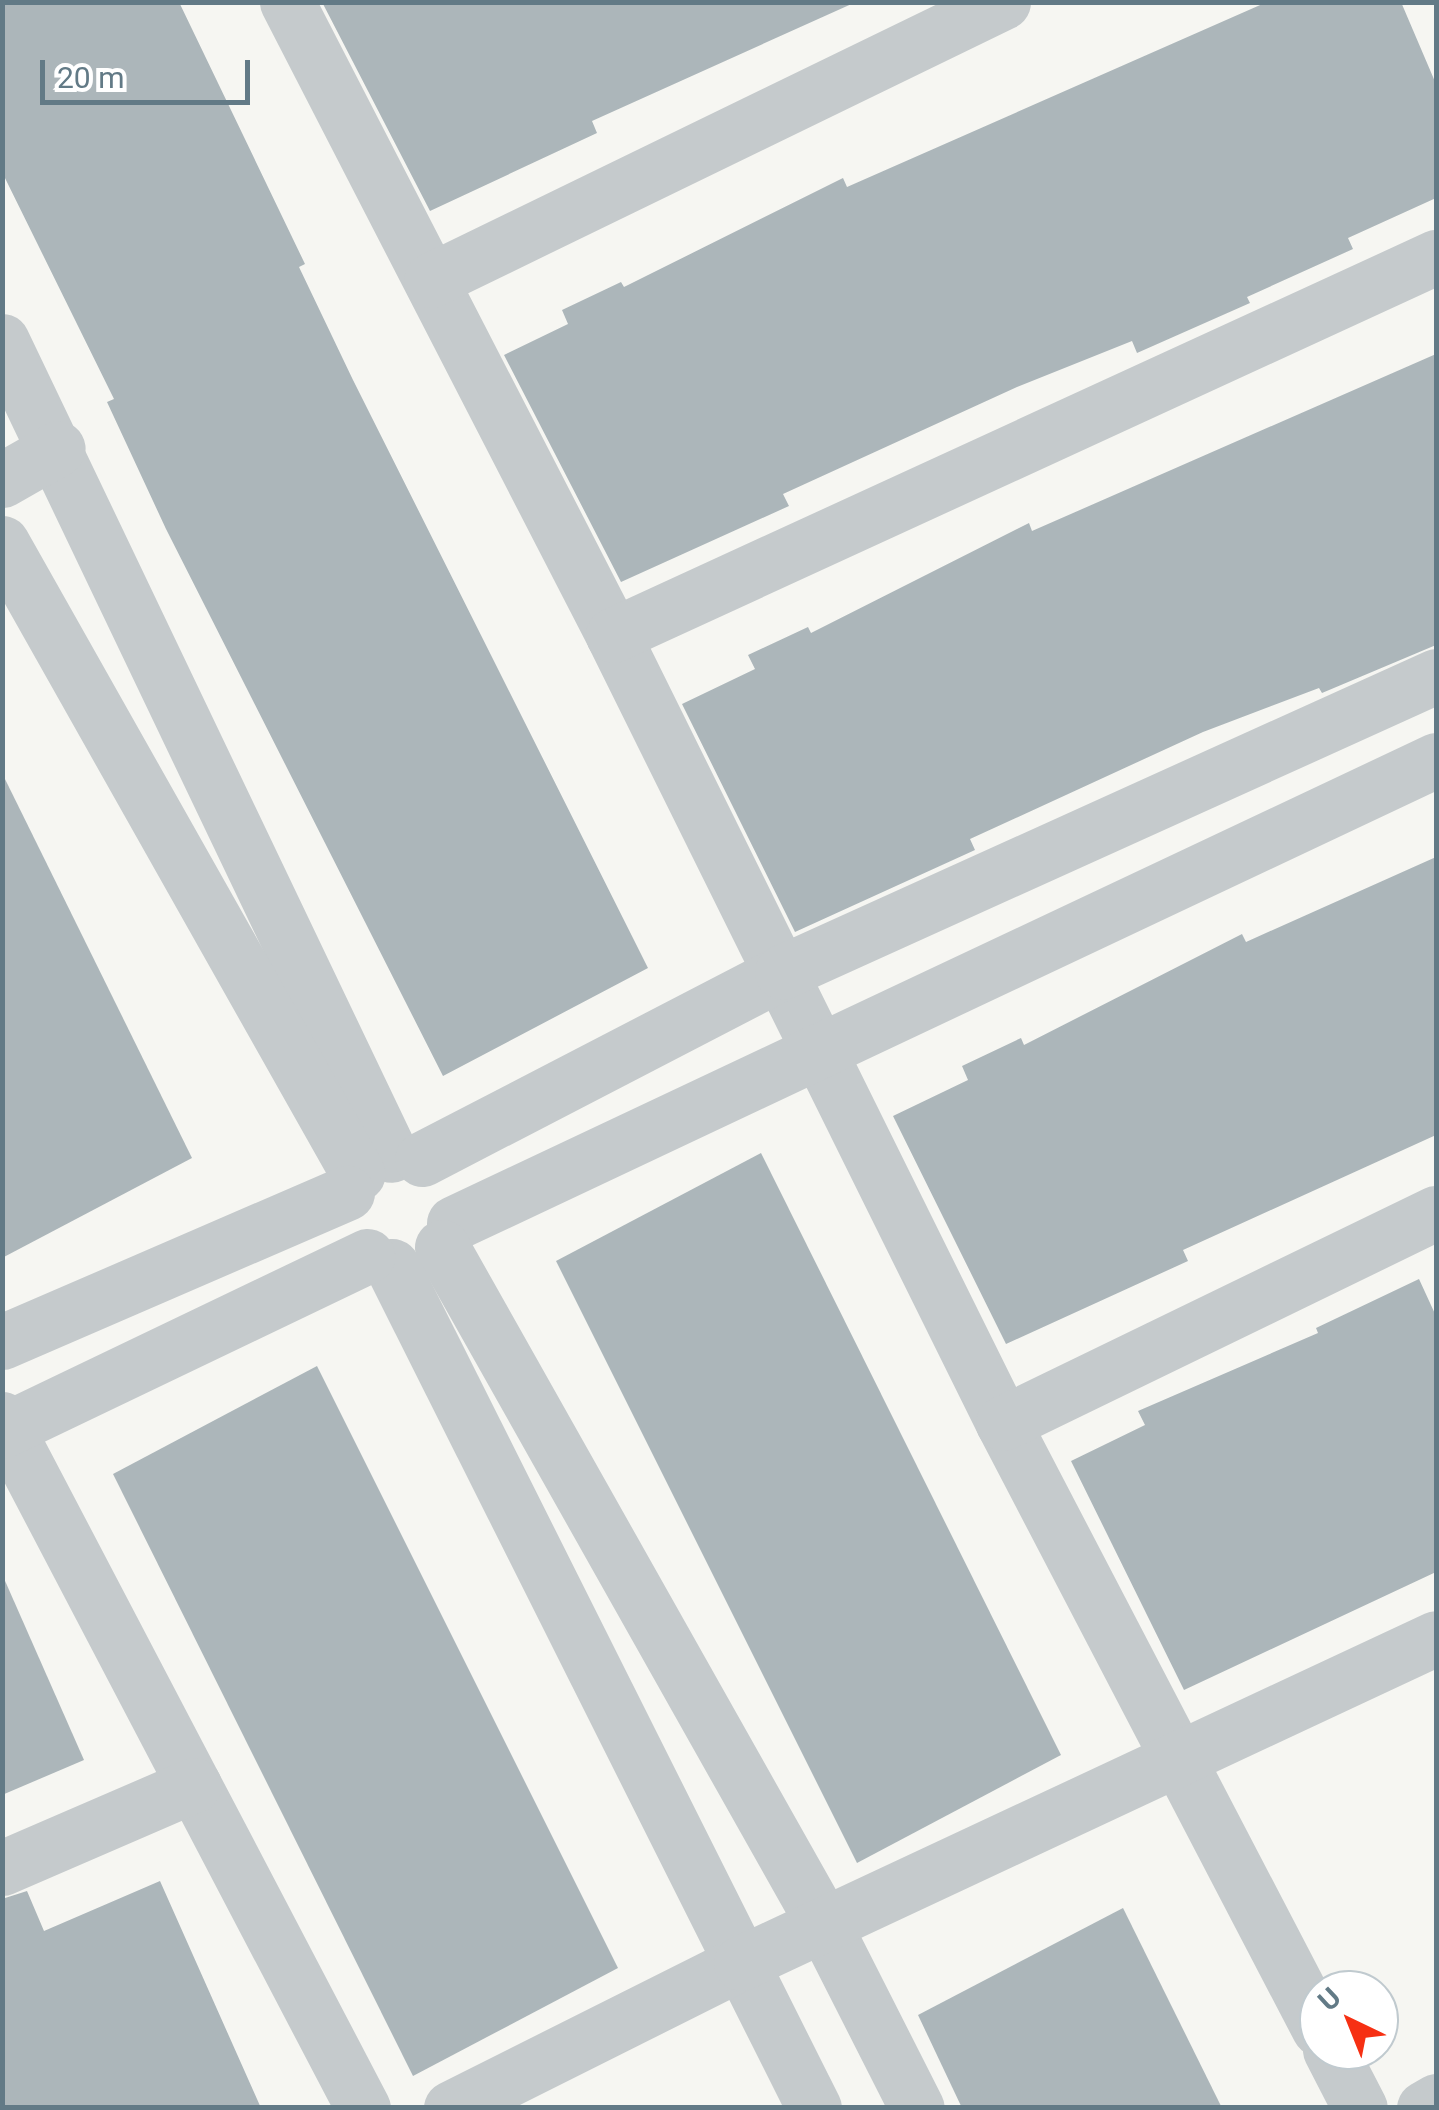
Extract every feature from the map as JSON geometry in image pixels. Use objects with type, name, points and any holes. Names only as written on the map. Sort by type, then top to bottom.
[{"type":"street","points":[[286,2],[613,634],[1003,1422],[1299,1991]]},
{"type":"street","points":[[431,280],[1002,2]]},
{"type":"street","points":[[613,634],[1436,257]]},
{"type":"street","points":[[2,341],[58,448],[379,1170]]},
{"type":"street","points":[[2,480],[58,448]]},
{"type":"street","points":[[2,542],[379,1170],[450,1184],[414,1248]]},
{"type":"street","points":[[2,1342],[379,1170],[782,972],[1436,676]]},
{"type":"street","points":[[363,2108],[4,1426],[414,1248],[817,1048],[1436,760]]},
{"type":"street","points":[[379,1170],[348,1228],[414,1248],[824,1925],[918,2108]]},
{"type":"street","points":[[1003,1422],[1436,1214]]},
{"type":"street","points":[[414,1248],[741,1963],[814,2108]]},
{"type":"street","points":[[451,2108],[741,1963],[1436,1638]]},
{"type":"street","points":[[2,1868],[194,1786]]},
{"type":"street","points":[[1340,2070],[1360,2108]]},
{"type":"street","points":[[1424,2108],[1436,2101]]},
{"type":"building","points":[[2,2],[179,2],[305,264],[299,267],[353,380],[648,968],[443,1076],[166,529],[107,402],[114,399],[2,172]]},
{"type":"building","points":[[322,2],[856,2],[592,121],[597,133],[430,211]]},
{"type":"building","points":[[1267,2],[1401,2],[1436,84],[1436,198],[1348,238],[1353,249],[1247,297],[1250,303],[1137,353],[1132,341],[1017,387],[783,494],[789,506],[621,582],[504,355],[568,324],[562,310],[621,282],[624,287],[843,178],[847,187]]},
{"type":"building","points":[[1436,354],[1436,645],[1322,693],[1319,688],[1203,732],[970,839],[975,850],[795,932],[682,704],[755,669],[748,655],[808,627],[811,633],[1029,523],[1032,531]]},
{"type":"building","points":[[2,773],[192,1158],[2,1258]]},
{"type":"building","points":[[1436,857],[1436,1135],[1183,1250],[1188,1261],[1006,1344],[893,1116],[968,1080],[962,1066],[1021,1038],[1024,1045],[1242,934],[1246,942]]},
{"type":"building","points":[[761,1153],[1061,1755],[857,1863],[556,1261]]},
{"type":"building","points":[[1419,1279],[1436,1316],[1436,1572],[1184,1690],[1071,1461],[1145,1425],[1138,1411],[1318,1333],[1316,1328]]},
{"type":"building","points":[[317,1366],[618,1968],[413,2076],[113,1474]]},
{"type":"building","points":[[2,1574],[84,1760],[2,1795]]},
{"type":"building","points":[[160,1881],[261,2108],[2,2108],[2,1899],[27,1891],[44,1931]]},
{"type":"building","points":[[1123,1908],[1222,2108],[962,2108],[918,2015]]}]
